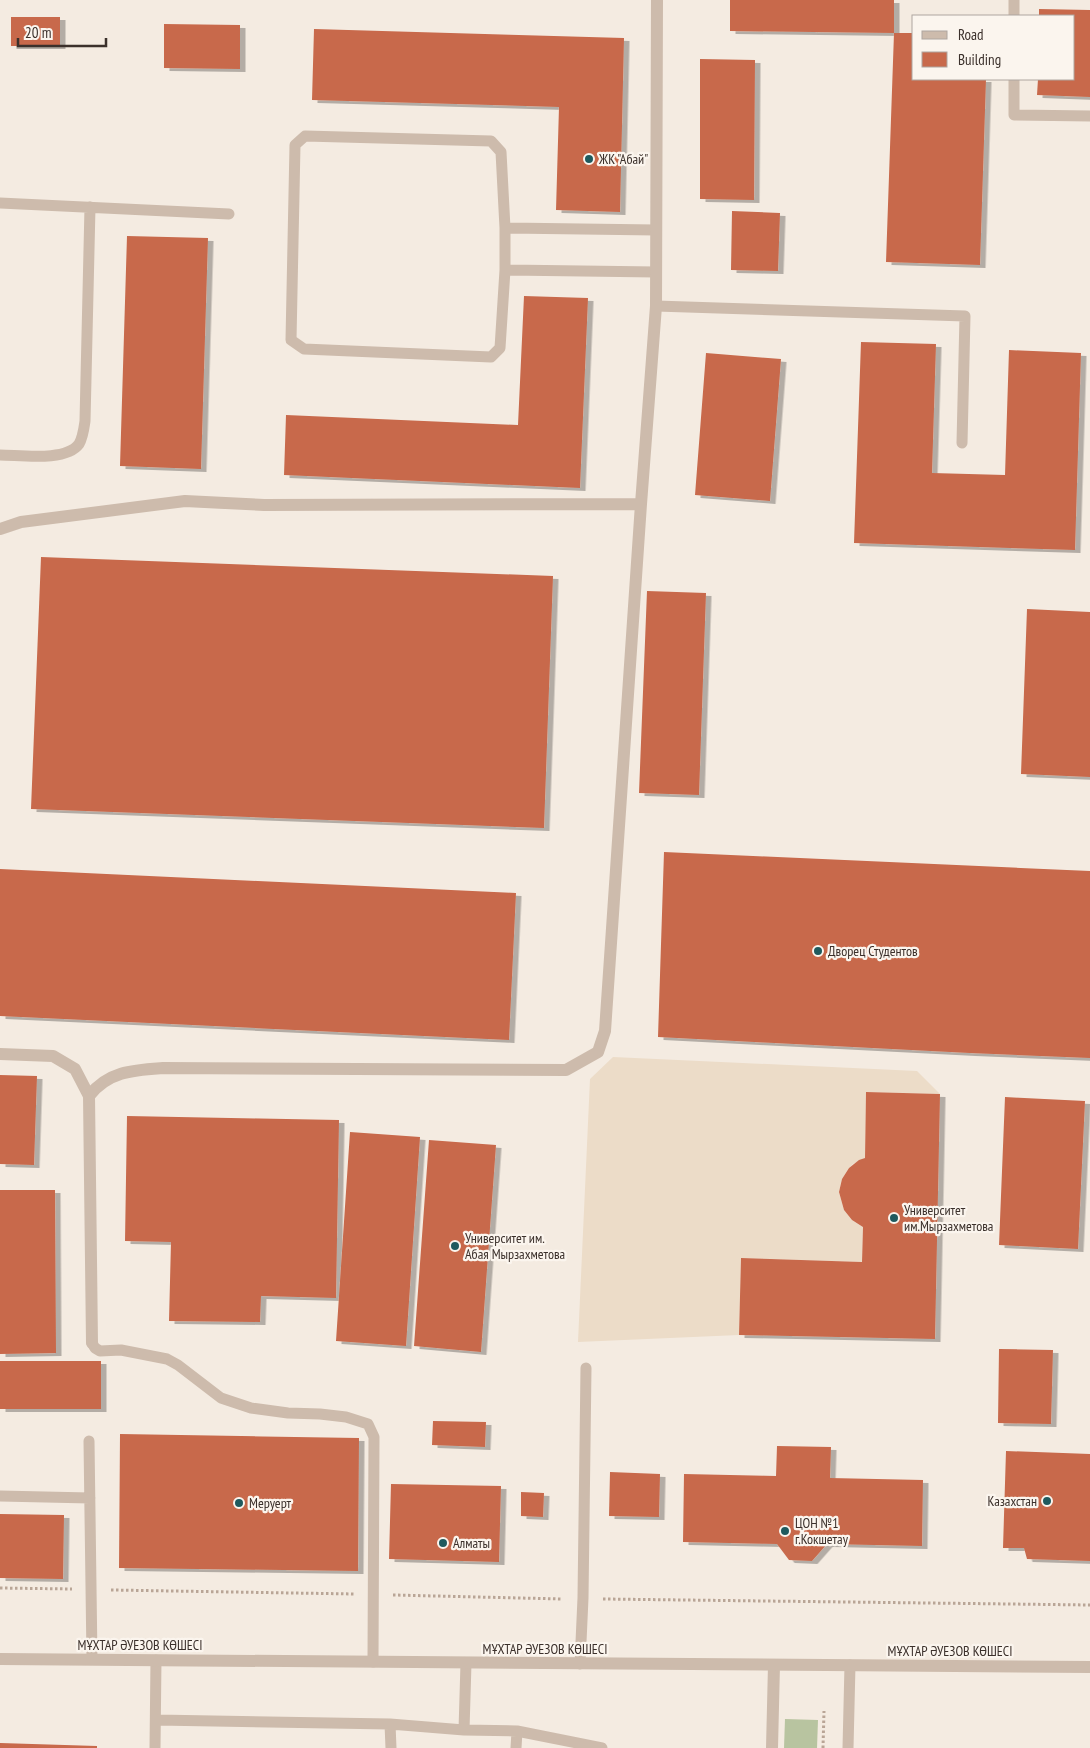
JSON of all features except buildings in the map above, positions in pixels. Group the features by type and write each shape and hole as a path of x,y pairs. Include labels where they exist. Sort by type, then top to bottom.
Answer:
{"street":[{"path":"89,1096 97,1085 111,1077 124,1072 142,1069 566,1070 598,1052 605,1031 656,306 657,0"},
{"path":"0,528 21,522 184,501 264,505 641,504"},
{"path":"0,1054 53,1056 64,1061 75,1069 89,1096 92,1343"},
{"name":"МҰХТАР ӘУЕЗОВ КӨШЕСІ","path":"0,1659 1090,1668"},
{"path":"772,1748 774,1665"}],"lane":[{"path":"1014,0 1014,15"},
{"path":"1014,80 1014,115 1090,116"},
{"path":"305,136 490,141 501,152 506,228 505,270 500,348 491,357 304,350 292,340 295,145 305,136"},
{"path":"0,203 229,214"},
{"path":"0,455 56,455 71,452 80,443 85,421 90,207"},
{"path":"506,228 656,230"},
{"path":"505,270 656,272"},
{"path":"656,306 965,316 962,443"},
{"path":"92,1343 94,1348 100,1352 121,1350 167,1358 178,1364 221,1398 252,1408 288,1413 346,1417 368,1424 374,1437 373,1662"},
{"path":"580,1664 583,1598 586,1368"},
{"path":"89,1441 92,1659"},
{"path":"0,1496 90,1498"},
{"path":"155,1748 156,1660"},
{"path":"464,1730 466,1663"},
{"path":"848,1748 850,1665"},
{"path":"156,1720 390,1724 464,1730 517,1731 602,1748"},
{"path":"390,1724 391,1748"},
{"path":"516,1748 517,1731"}],"path":[{"path":"0,1588 1090,1606"},
{"path":"823,1748 824,1711"}],"green space":[{"path":"785,1719 818,1720 817,1748 784,1748"}],"shaded area":[{"path":"613,1057 917,1071 940,1094 866,1092 865,1158 849,1168 842,1179 839,1192 844,1210 852,1220 863,1227 862,1262 741,1258 739,1335 578,1342 590,1079"}],"place":[{"name":"ЖК \"Абай\"","path":"589,159"},
{"name":"Дворец Студентов","path":"818,951"},
{"name":"Университет им.Мырзахметова","path":"894,1218"},
{"name":"Университет им. Абая Мырзахметова","path":"455,1246"},
{"name":"Казахстан","path":"1047,1501"},
{"name":"Меруерт","path":"239,1503"},
{"name":"ЦОН №1 г.Кокшетау","path":"785,1531"},
{"name":"Алматы","path":"443,1543"}]}
